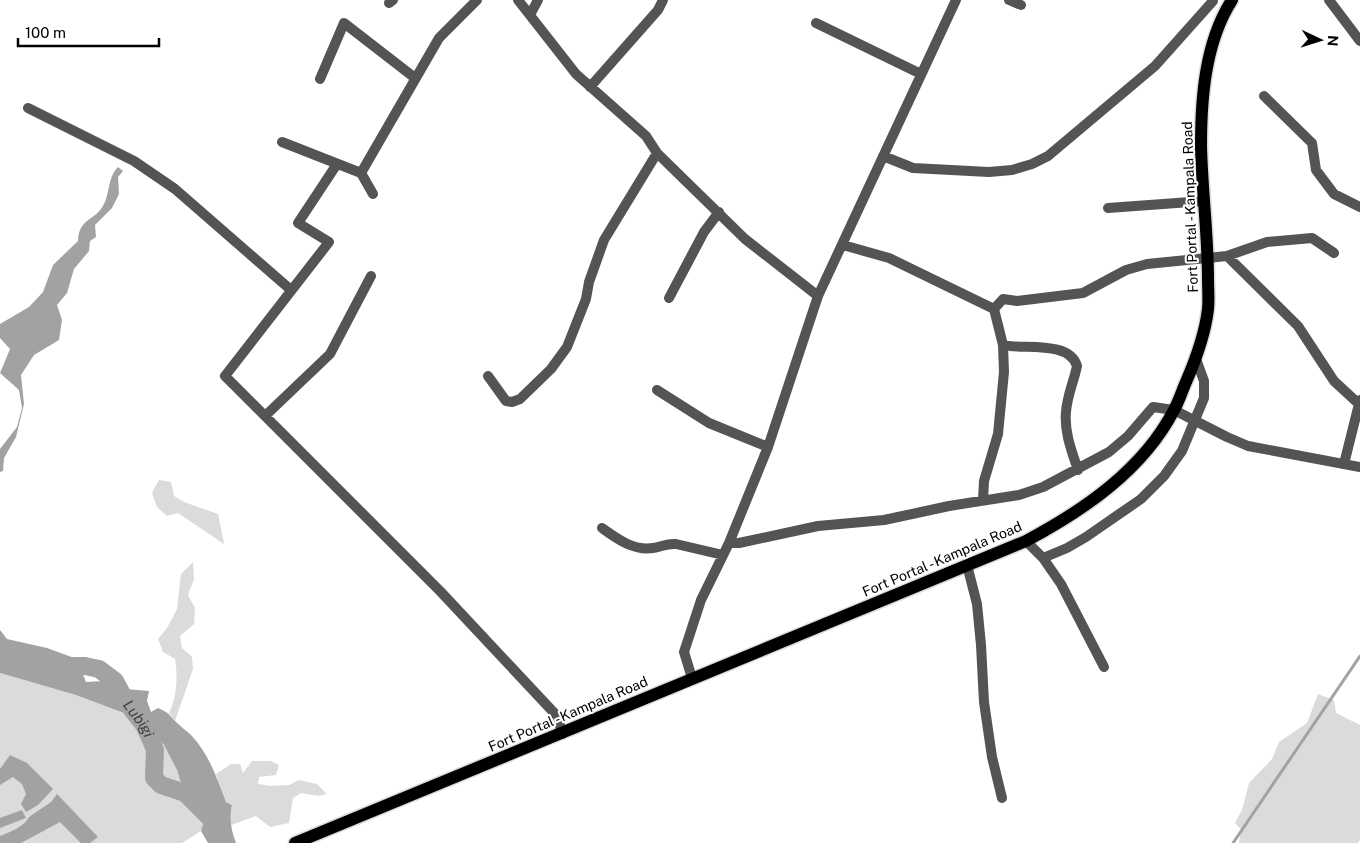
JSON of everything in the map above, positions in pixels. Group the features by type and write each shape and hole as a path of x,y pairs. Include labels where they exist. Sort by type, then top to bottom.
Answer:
{"main road":[{"name":"Fort Portal - Kampala Road","path":"295,843 1026,541 1065,520 1100,496 1143,454 1174,410 1196,359 1208,309 1208,258 1201,128 1204,89 1210,52 1229,4"}],"street":[{"path":"361,173 439,38 477,0"},
{"path":"518,0 576,74 646,136 657,153 720,212 745,239 818,296"},
{"path":"530,15 538,0"},
{"path":"590,87 658,10 663,0"},
{"path":"692,678 684,652 701,600 729,543 768,447 818,296 956,0"},
{"path":"1009,0 1021,5"},
{"path":"1329,0 1360,41"},
{"path":"883,156 913,168 928,170 989,172 1012,170 1032,164 1048,156 1155,66 1213,1 1229,4"},
{"path":"816,22 921,74"},
{"path":"320,79 344,23 416,78"},
{"path":"1264,96 1312,143 1316,170 1334,194 1360,207"},
{"path":"28,108 134,161 175,189 291,290"},
{"path":"282,142 361,173 373,194"},
{"path":"488,376 506,400 512,402 520,399 551,369 567,347 586,299 589,282 604,240 657,153"},
{"path":"337,164 298,223 329,242 225,376 453,605 558,717 562,734"},
{"path":"1108,208 1204,201"},
{"path":"668,298 704,232 720,212"},
{"path":"994,309 1003,299 1017,301 1083,293 1126,270 1146,264 1227,256 1267,242 1312,238 1334,253"},
{"path":"843,244 889,258 994,309"},
{"path":"1227,256 1298,326 1334,381 1359,402 1344,464"},
{"path":"265,416 330,354 371,276"},
{"path":"984,500 984,481 998,434 1004,372 1003,345 994,309"},
{"path":"1003,345 1054,348 1076,361 1076,371 1066,412 1069,440 1078,470"},
{"path":"1043,558 1067,548 1086,537 1141,499 1152,489 1176,460 1204,398 1204,381 1196,359"},
{"path":"657,390 709,423 768,447"},
{"path":"729,543 739,543 818,526 884,520 949,506 1018,495 1043,487 1078,470 1108,452 1128,436 1153,407 1174,410 1248,446 1360,467"},
{"path":"602,528 620,541 636,547 654,548 669,543 723,555"},
{"path":"1026,541 1043,558 1068,596 1104,667"},
{"path":"968,565 977,604 984,702 994,765 1002,798"}],"shaded area":[{"path":"159,480 171,482 174,496 184,502 218,514 224,544 178,513 167,516 157,507 152,493"},
{"path":"193,562 194,579 188,595 195,608 194,624 180,636 182,648 192,657 193,669 175,721 169,713 174,700 176,686 175,659 163,652 158,639 167,628 177,609 181,574"},
{"path":"0,673 76,695 132,716 149,729 164,745 177,770 184,794 204,821 201,831 182,843 0,843"},
{"path":"1318,694 1334,700 1336,713 1360,725 1360,840 1358,843 1239,843 1241,829 1235,823 1242,810 1249,783 1272,759 1279,742 1307,723"},
{"path":"252,761 271,761 279,765 276,775 259,777 258,784 271,786 289,785 299,780 317,784 327,794 318,796 301,793 293,798 289,823 270,827 256,816 231,825 232,805 226,802 216,774 231,764 240,764 243,773"}],"water":[{"path":"118,167 123,171 118,177 119,194 112,208 95,225 96,237 90,241 89,251 74,269 67,293 57,305 62,320 59,340 34,355 21,375 24,404 16,437 4,458 3,471 0,472 0,449 17,427 22,408 19,390 0,373 10,349 0,338 0,324 29,307 43,292 53,265 78,241 79,233 84,223 96,214 104,204 112,175"},
{"path":"0,630 7,639 47,648 77,659 86,682 103,681 125,689 149,691 147,701 151,712 158,708 167,713 191,735 208,758 226,802 232,805 231,824 236,843 208,843 201,831 204,821 184,794 177,770 164,745 149,729 132,716 76,695 0,673"},
{"path":"10,755 27,763 53,789 38,805 26,812 21,804 26,794 22,784 13,777 0,785 0,769"},
{"path":"57,794 98,837 90,843 81,843 60,822 21,843 0,843 0,836 27,821 29,817 51,802"},
{"path":"22,810 26,818 0,828 0,818"}],"waterway":[{"path":"1233,843 1360,656"},
{"name":"Lubigi","path":"56,666 85,666 99,669 115,681 127,703 144,725 151,740 155,750 154,778 161,785 185,793 218,826 226,843"}]}
